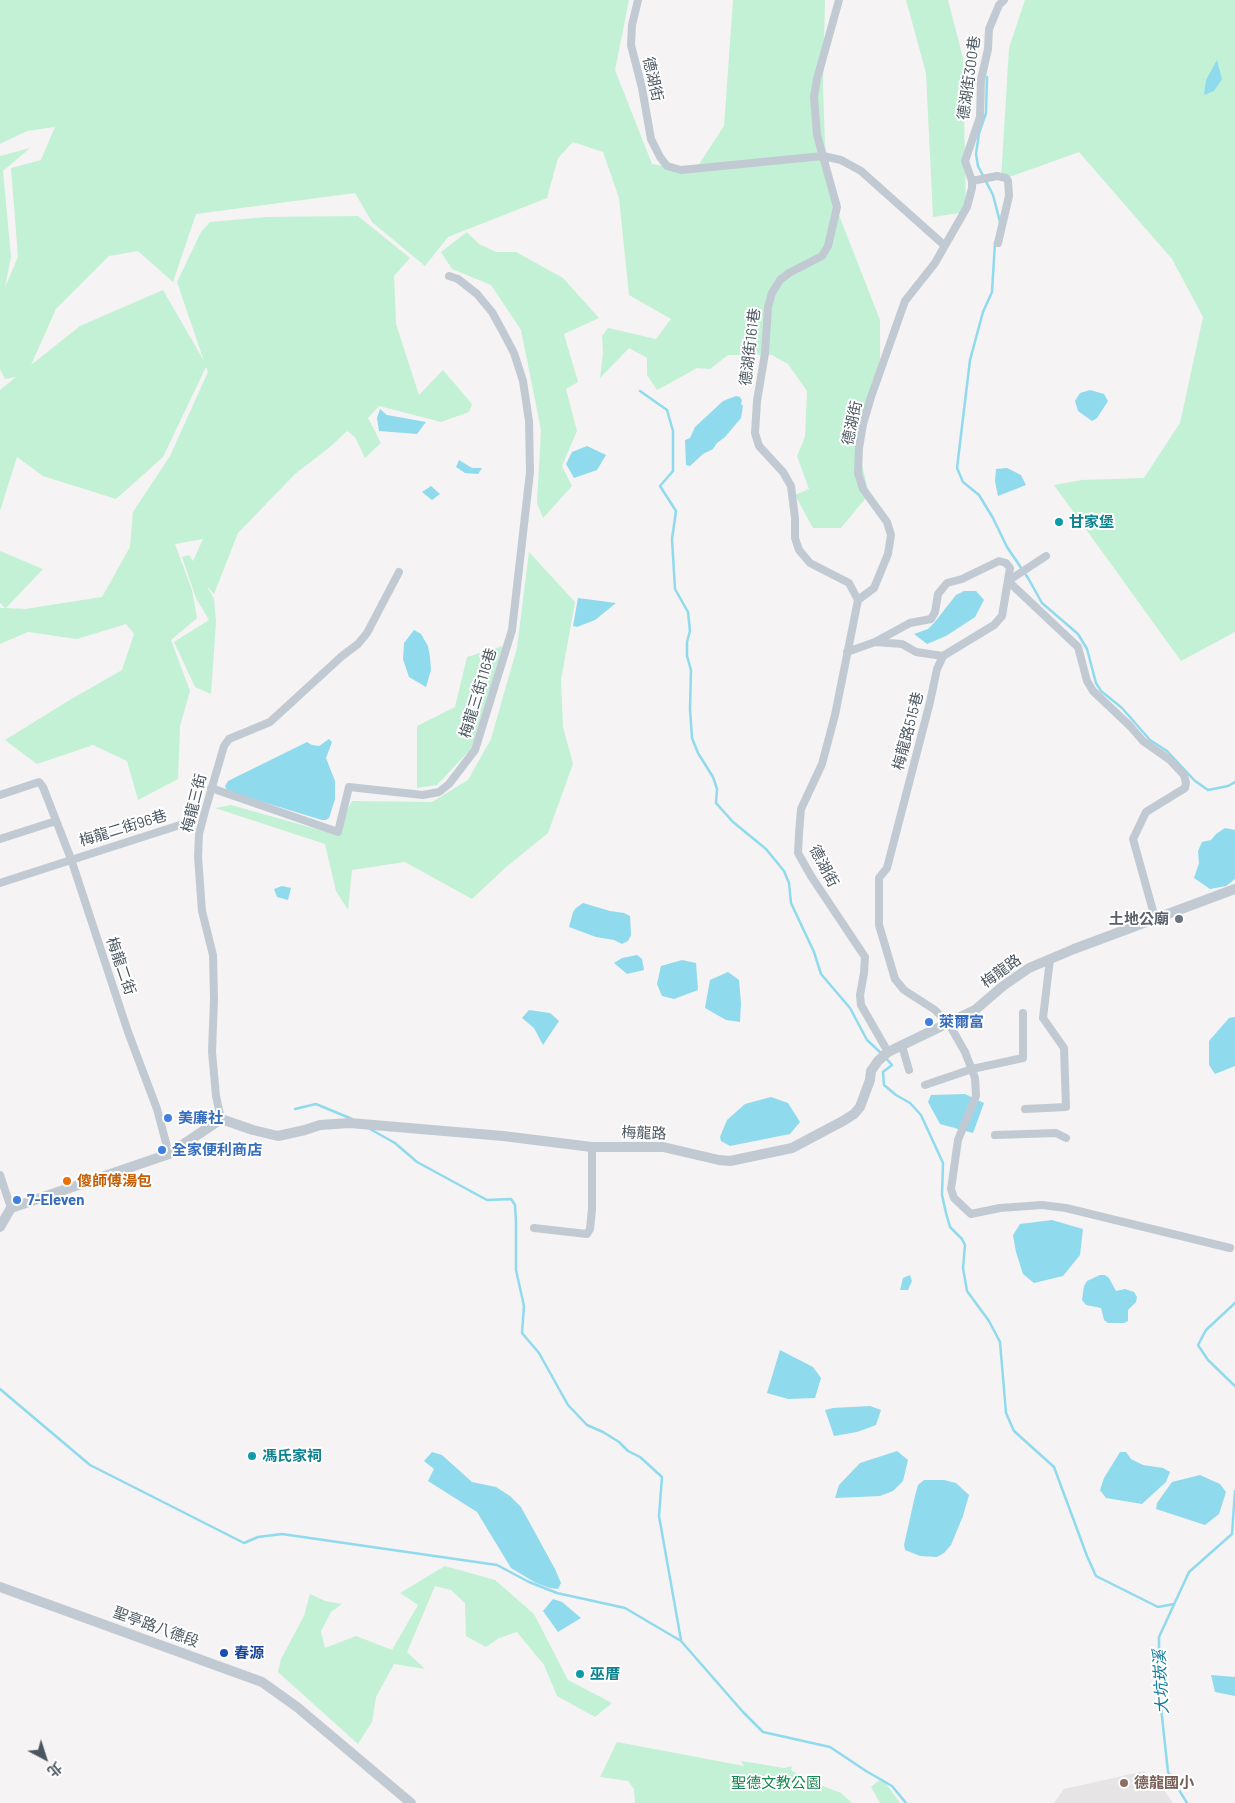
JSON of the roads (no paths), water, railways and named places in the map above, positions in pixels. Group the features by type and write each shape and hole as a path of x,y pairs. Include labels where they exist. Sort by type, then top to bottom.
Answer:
{"street":[{"name":"德湖街","path":"638,0 632,25 631,46 642,88 651,139 667,166 681,170 823,156 841,160 861,171 944,245 935,263 905,301 863,424 859,448 858,473 863,489 887,522 891,536 888,554 874,588 858,600 835,716 822,764 801,809 798,852 811,876 865,957 860,995 861,1005 885,1055"},
{"name":"德湖街161巷","path":"839,0 817,79 814,97 817,135 837,207 828,246 822,256 784,277 772,293 768,306 765,353 754,433 759,446 783,472 791,486 796,518 794,538 799,550 810,563 849,583 858,600"},
{"name":"德湖街300巷","path":"944,245 967,207 972,188 979,180 965,161 980,117 981,80 988,49 989,29 999,5 1004,0"},
{"path":"979,180 1002,176 1008,181 1009,196 998,244"},
{"name":"梅龍三街116巷","path":"211,788 338,832 349,787 423,795 439,792 449,784 475,750 512,630 530,472 529,421 523,382 514,353 492,312 477,294 458,279 449,276"},
{"path":"1008,581 1046,556"},
{"path":"847,652 875,642 910,623 931,619 935,612 938,594 947,583 962,579 999,562 1006,563 1010,568 1002,616 994,625 943,656 916,652 902,644 875,642"},
{"name":"梅龍三街","path":"221,1119 216,1096 212,1052 213,955 202,911 198,856 200,834 224,746 230,739 270,722 342,656 358,644 367,633 399,572"},
{"path":"1008,581 1078,647 1087,681 1093,691 1143,741 1170,760 1184,775 1185,788 1146,812 1134,839 1155,918"},
{"name":"梅龍路515巷","path":"943,656 937,669 887,868 879,878 879,924 895,979 904,990 935,1010 949,1024 965,1052 975,1078 976,1096 958,1140 951,1189 954,1198 971,1214 1000,1208 1042,1205 1066,1208 1230,1248"},
{"name":"梅龍二街","path":"0,795 39,782 43,787 71,859 128,1032 157,1109 169,1154"},
{"path":"0,839 56,821"},
{"name":"梅龍二街96巷","path":"0,883 183,824"},
{"name":"梅龍路","path":"221,1119 278,1136 305,1130 320,1124 353,1124 504,1136 592,1147 664,1147 730,1161 792,1148 854,1114 860,1107 870,1080 871,1071 885,1055 975,1010 1003,986 1029,968 1155,918 1235,889"},
{"path":"1025,1109 1066,1107 1064,1048 1043,1018 1050,959"},
{"path":"925,1085 972,1069 1023,1058 1023,1013"},
{"path":"902,1046 909,1070"},
{"path":"0,1227 11,1208 169,1154 221,1119"},
{"path":"995,1134 1056,1133 1066,1138"},
{"path":"534,1228 587,1234 590,1229 592,1209 592,1147"},
{"path":"0,1175 11,1208"},
{"name":"聖亭路八德段","path":"0,1588 262,1682 297,1707 411,1803"}],"water":[{"path":"1217,60 1222,79 1214,91 1204,95 1206,80"},
{"path":"1090,390 1104,394 1108,401 1097,418 1092,421 1078,411 1075,401 1080,393"},
{"path":"736,396 742,400 741,418 713,449 703,454 690,466 686,465 685,440 690,438 695,427 723,401"},
{"path":"380,409 387,415 426,422 417,434 379,431 377,418"},
{"path":"587,446 606,455 597,470 574,478 566,464 572,452"},
{"path":"459,460 472,468 482,468 478,474 465,473 456,467"},
{"path":"1007,468 1021,475 1026,485 998,496 995,481 996,469"},
{"path":"431,486 440,494 432,500 422,492"},
{"path":"964,591 976,591 984,600 975,617 946,636 927,644 914,634 928,629 956,595"},
{"path":"578,598 616,603 595,620 577,627 573,626"},
{"path":"414,630 421,634 428,646 431,670 426,687 409,677 403,659 404,643"},
{"path":"329,739 332,742 326,758 335,781 335,799 329,818 326,820 227,791 225,786 228,781 307,742 319,746"},
{"path":"1225,828 1235,830 1235,879 1226,886 1210,889 1194,878 1199,863 1198,851 1202,842 1211,840"},
{"path":"282,886 291,888 288,900 277,897 274,889"},
{"path":"583,903 630,916 631,935 628,941 622,944 569,927 573,912"},
{"path":"637,955 642,959 644,970 627,974 614,963 622,958"},
{"path":"682,960 696,963 698,990 674,999 662,996 657,984 661,966"},
{"path":"728,972 739,980 740,1022 726,1020 705,1008 710,980"},
{"path":"529,1010 550,1013 559,1021 543,1045 534,1028 522,1018"},
{"path":"1235,1017 1235,1066 1215,1074 1209,1065 1209,1041 1229,1018"},
{"path":"965,1094 984,1103 973,1133 940,1124 928,1102 931,1095"},
{"path":"771,1097 788,1103 800,1122 790,1134 730,1146 721,1141 720,1137 727,1120 745,1104"},
{"path":"1052,1220 1083,1229 1080,1255 1063,1276 1034,1283 1023,1274 1013,1235 1020,1224"},
{"path":"910,1275 912,1281 908,1290 900,1290 903,1278"},
{"path":"1100,1275 1105,1275 1109,1278 1116,1291 1125,1289 1134,1292 1137,1297 1136,1302 1128,1310 1128,1321 1124,1323 1108,1323 1104,1320 1101,1308 1086,1305 1082,1300 1084,1286 1087,1281"},
{"path":"780,1350 813,1367 821,1378 815,1398 788,1399 767,1393"},
{"path":"870,1406 881,1410 876,1425 857,1432 834,1436 825,1410"},
{"path":"897,1451 908,1460 903,1481 893,1491 880,1496 835,1498 839,1485 860,1463"},
{"path":"432,1452 442,1455 472,1482 496,1487 510,1496 521,1507 555,1569 561,1583 558,1589 536,1583 511,1568 477,1512 428,1481 434,1469 424,1461"},
{"path":"1120,1452 1126,1452 1131,1459 1143,1465 1163,1468 1170,1472 1166,1482 1142,1504 1106,1498 1100,1490 1104,1478"},
{"path":"1200,1475 1220,1484 1226,1492 1219,1514 1205,1525 1156,1509 1157,1503 1172,1482"},
{"path":"924,1480 944,1480 956,1483 969,1495 951,1545 944,1553 937,1557 920,1556 905,1550 904,1545 918,1485"},
{"path":"553,1599 562,1602 581,1618 558,1632 543,1611"},
{"path":"1211,1675 1235,1677 1235,1696 1215,1692"}],"waterway":[{"path":"987,77 986,113 979,133 976,154 978,166 993,195 1000,222"},
{"path":"995,242 992,292 983,312 970,360 957,468 963,482 979,495 1007,547 1042,603 1078,634 1087,649 1096,683 1101,691 1122,708 1150,740 1167,751 1195,781 1208,790 1228,786 1235,782"},
{"path":"640,391 667,410 673,431 673,471 660,486 676,511 672,539 675,589 688,612 690,631 687,642 687,656 691,670 690,709 692,738 698,753 713,777 717,789 716,803 733,822 766,849 784,871 789,883 791,903 814,952 821,974 850,1008 867,1040 881,1053"},
{"path":"885,1057 892,1065 883,1072 884,1085 910,1103 921,1115 943,1163 942,1195 946,1213 950,1227 962,1239 965,1245 963,1268 967,1291 989,1321 1000,1342 1006,1413 1014,1431 1054,1467 1096,1576 1158,1607 1174,1604"},
{"path":"295,1109 316,1104 352,1119"},
{"path":"370,1129 395,1143 417,1162 487,1200 511,1199 515,1205 516,1270 524,1306 522,1333 539,1353 568,1405 587,1425 619,1442 628,1451 640,1457 662,1477 659,1516 681,1640"},
{"name":"大坑崁溪","path":"1235,1303 1206,1330 1198,1345 1208,1360 1235,1386"},
{"path":"0,1389 90,1465 244,1543 258,1537 282,1534 497,1565 529,1582 557,1593 625,1608 681,1641 763,1732 830,1747 892,1786 906,1803"},
{"name":"大坑崁溪","path":"1187,1803 1168,1772 1159,1689 1159,1637 1189,1572 1232,1534 1235,1491"}],"place":[{"name":"甘家堡","path":"1059,522"},
{"name":"土地公廟","path":"1179,919"},
{"name":"萊爾富","path":"929,1022"},
{"name":"美廉社","path":"168,1118"},
{"name":"全家便利商店","path":"162,1150"},
{"name":"傻師傅湯包","path":"67,1181"},
{"name":"7-Eleven","path":"17,1200"},
{"name":"馮氏家祠","path":"252,1456"},
{"name":"春源","path":"224,1653"},
{"name":"巫厝","path":"580,1674"},
{"name":"德龍國小","path":"1124,1783"}],"park label":[{"name":"聖德文教公園","path":"776,1783"}]}
